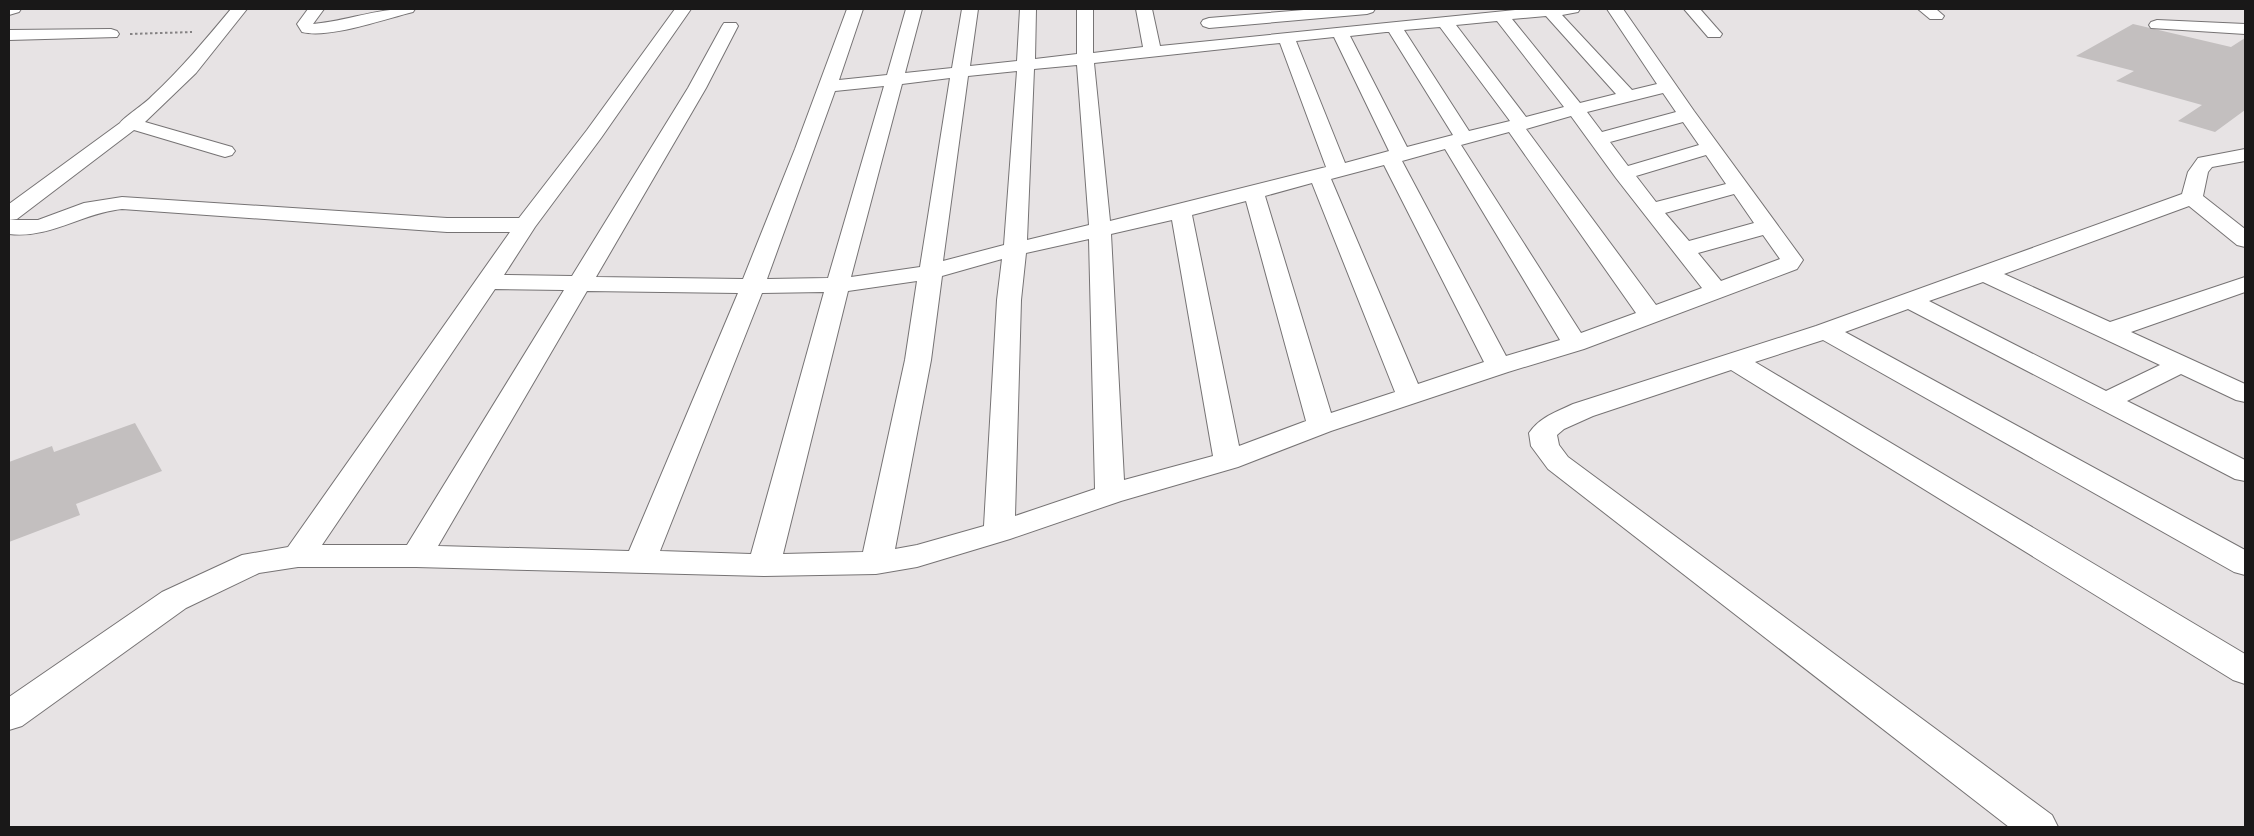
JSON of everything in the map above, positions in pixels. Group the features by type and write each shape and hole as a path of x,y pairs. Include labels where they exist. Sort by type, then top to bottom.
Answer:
{"street":[{"path":"9,10 13,9"},
{"path":"9,214 148,110 190,69 239,9"},
{"path":"316,9 305,24 308,29 335,27 389,11 407,9"},
{"path":"298,556 488,282 525,225 683,9"},
{"path":"640,563 754,286 829,86 855,9"},
{"path":"764,565 837,286 914,9"},
{"path":"876,563 918,360 929,272 970,9"},
{"path":"998,532 1009,300 1015,249 1023,135 1028,9"},
{"path":"1085,9 1085,57 1100,229 1110,494"},
{"path":"1144,9 1152,50"},
{"path":"1218,44 1207,16 1368,9"},
{"path":"829,86 1152,50 1287,39 1572,9"},
{"path":"9,716 174,600 213,580 253,563 298,556 416,556 764,565 876,563 916,556 998,532 1110,494 1228,461 1321,424 1499,366 1575,344 1783,268 1792,260 1710,148 1615,9"},
{"path":"1692,9 1714,34"},
{"path":"1550,11 1628,96"},
{"path":"1501,16 1576,110 1650,210 1717,291"},
{"path":"1445,22 1651,316"},
{"path":"2157,25 2245,29"},
{"path":"416,556 697,88 730,26"},
{"path":"1394,27 1575,344"},
{"path":"2217,27 2245,46"},
{"path":"1340,33 1395,157 1499,366"},
{"path":"9,35 112,34"},
{"path":"1287,39 1329,174 1410,396"},
{"path":"488,282 837,286 929,272 1015,249 1254,193 1628,96 1668,88"},
{"path":"1598,139 1687,115"},
{"path":"129,123 225,151"},
{"path":"1623,174 1710,148"},
{"path":"2192,198 2198,172 2205,162 2245,155"},
{"path":"1650,210 1738,187"},
{"path":"1254,193 1321,424"},
{"path":"2192,198 2245,240"},
{"path":"2038,827 1558,463 1545,446 1543,433 1554,423 1583,410 1824,331 2192,198"},
{"path":"9,227 22,230 50,226 98,206 122,203 447,225 525,225"},
{"path":"1181,211 1228,461"},
{"path":"1683,250 1766,227"},
{"path":"1984,274 2245,394"},
{"path":"2109,332 2245,284"},
{"path":"1908,300 2104,402 2245,472"},
{"path":"1824,331 2245,564"},
{"path":"1734,362 2245,671"},
{"path":"2104,402 2180,365"}],"path":[{"path":"112,34 222,30"}],"building":[{"path":"2133,24 2231,47 2245,38 2245,110 2215,132 2178,121 2202,105 2116,81 2134,71 2076,56"},
{"path":"135,423 162,471 76,504 80,515 9,542 9,462 52,446 54,452"}]}
